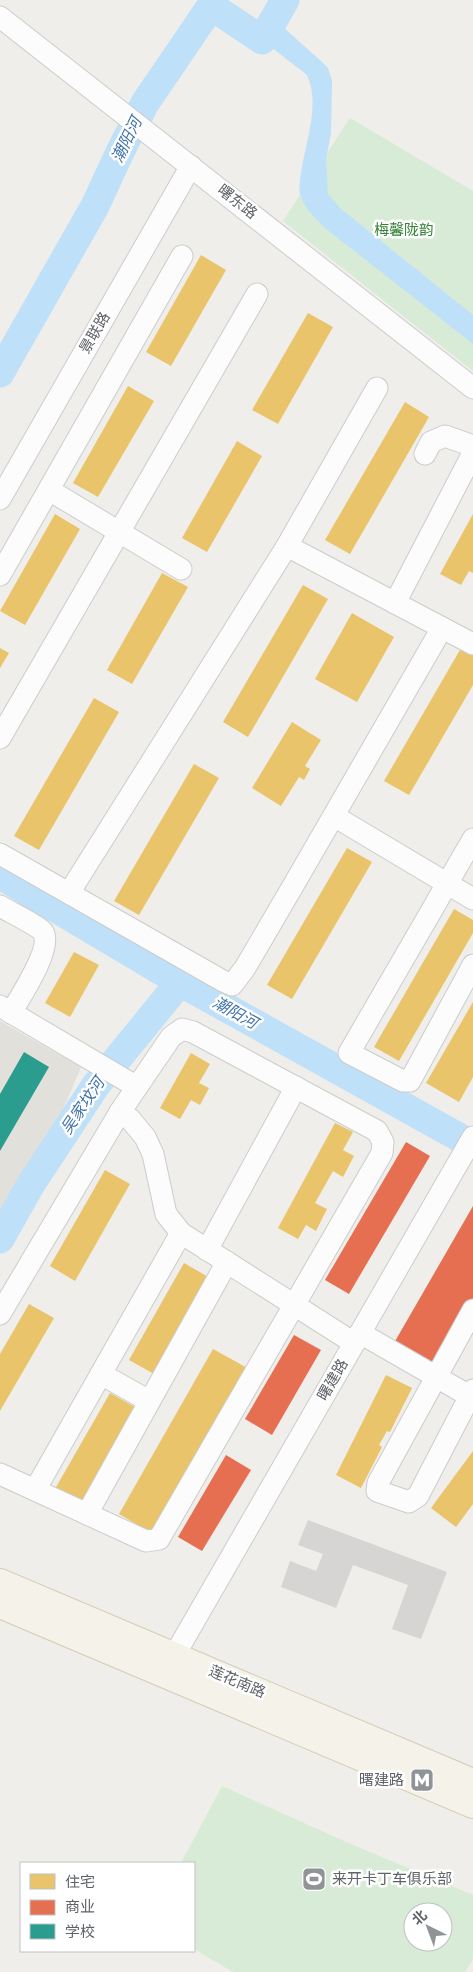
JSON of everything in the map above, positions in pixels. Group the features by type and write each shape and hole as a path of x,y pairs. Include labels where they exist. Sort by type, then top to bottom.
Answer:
{"main road":[{"name":"莲花南路","path":"0,1582 169,1665 236,1704 473,1805"},
{"name":"莲花南路","path":"0,1605 169,1665 473,1782"}],"street":[{"name":"曙东路","path":"0,17 473,388"},
{"name":"景联路","path":"0,499 191,166"},
{"path":"0,575 182,256"},
{"path":"0,738 257,294"},
{"path":"69,893 287,546 377,388"},
{"path":"426,454 431,442 445,436 473,446"},
{"path":"395,603 473,453"},
{"path":"49,490 181,569"},
{"path":"287,546 473,644"},
{"path":"0,854 232,985 334,816 442,628"},
{"path":"334,816 473,899"},
{"path":"473,838 349,1052 403,1080 410,1081 473,965"},
{"path":"0,906 42,932 46,942 40,959 6,1009 137,1087"},
{"path":"0,1314 120,1112 171,1037 182,1029 193,1032 377,1131 383,1142 382,1152 159,1539 146,1541 0,1474"},
{"path":"207,1250 296,1087"},
{"path":"120,1112 130,1119 145,1136 153,1154 166,1214 180,1233 293,1305 357,1338 435,1376 472,1395 418,1496 409,1502 377,1491 378,1483 435,1376 473,1310"},
{"name":"曙建路","path":"169,1665 473,1137"},
{"path":"36,1490 180,1233"},
{"path":"87,1514 227,1262"},
{"path":"101,1374 150,1401"}],"shaded area":[{"path":"0,1021 81,1067 59,1119 0,1220"}],"green space":[{"name":"梅馨陇韵","path":"350,118 473,191 473,371 283,221"},
{"name":"来开卡丁车俱乐部","path":"222,1786 353,1845 473,1895 473,1959 465,1972 233,1972 195,1950 195,1862 182,1862"}],"water":[{"path":"274,19 328,68 332,81 331,134 326,159 328,194 340,208 473,315 473,344 325,228 304,204 299,184 311,121 311,86 307,75 262,40"}],"building: 住宅":[{"path":"201,255 226,270 171,366 146,352"},
{"path":"308,313 333,327 278,424 252,410"},
{"path":"128,386 154,401 98,497 73,483"},
{"path":"405,402 429,417 350,554 325,540"},
{"path":"237,441 262,456 207,552 182,538"},
{"path":"55,514 80,529 25,625 0,611"},
{"path":"473,514 473,573 469,571 461,585 440,574"},
{"path":"162,573 188,587 132,684 107,670"},
{"path":"303,585 328,599 248,737 223,722"},
{"path":"352,613 394,637 357,702 315,679"},
{"path":"464,643 473,648 473,685 409,795 384,781"},
{"path":"0,648 9,653 0,668"},
{"path":"94,698 119,712 39,850 14,836"},
{"path":"292,722 321,740 305,766 310,769 304,780 299,777 281,806 252,788"},
{"path":"194,764 219,778 139,915 114,901"},
{"path":"347,848 372,862 292,999 267,985"},
{"path":"454,909 473,920 473,933 399,1061 374,1047"},
{"path":"74,952 99,965 70,1017 45,1003"},
{"path":"473,1002 473,1077 459,1102 426,1083"},
{"path":"191,1053 210,1064 199,1083 209,1088 200,1105 191,1100 180,1119 160,1108"},
{"path":"335,1123 353,1132 343,1150 354,1156 343,1177 333,1171 315,1203 327,1209 316,1231 306,1225 298,1239 278,1228"},
{"path":"105,1170 130,1184 75,1281 50,1266"},
{"path":"184,1263 210,1278 154,1374 129,1360"},
{"path":"29,1304 54,1318 0,1411 0,1354"},
{"path":"213,1349 251,1370 157,1536 119,1514"},
{"path":"386,1375 412,1388 390,1432 387,1431 379,1445 382,1447 361,1488 336,1475"},
{"path":"110,1393 135,1407 80,1504 55,1489"},
{"path":"473,1451 473,1504 456,1527 431,1508"}],"building: 商业":[{"path":"406,1142 430,1156 349,1294 325,1280"},
{"path":"473,1206 473,1299 435,1366 394,1343"},
{"path":"294,1335 321,1350 272,1435 245,1419"},
{"path":"226,1455 251,1470 202,1551 178,1537"}],"building: 学校":[{"path":"24,1052 49,1067 0,1151 0,1094"}],"building: 其他":[{"path":"308,1520 447,1572 421,1639 392,1629 408,1585 353,1565 336,1608 281,1587 290,1561 316,1571 323,1554 298,1545"}],"waterway":[{"name":"潮阳河","path":"0,373 95,206 145,103 211,6 262,40 285,0"},
{"name":"潮阳河","path":"0,875 180,982 473,1145"},
{"name":"吴家坟河","path":"0,1239 31,1184 96,1085 180,982"}],"place":[{"name":"曙建路","path":"422,1780"},
{"name":"来开卡丁车俱乐部","path":"314,1879"}]}
